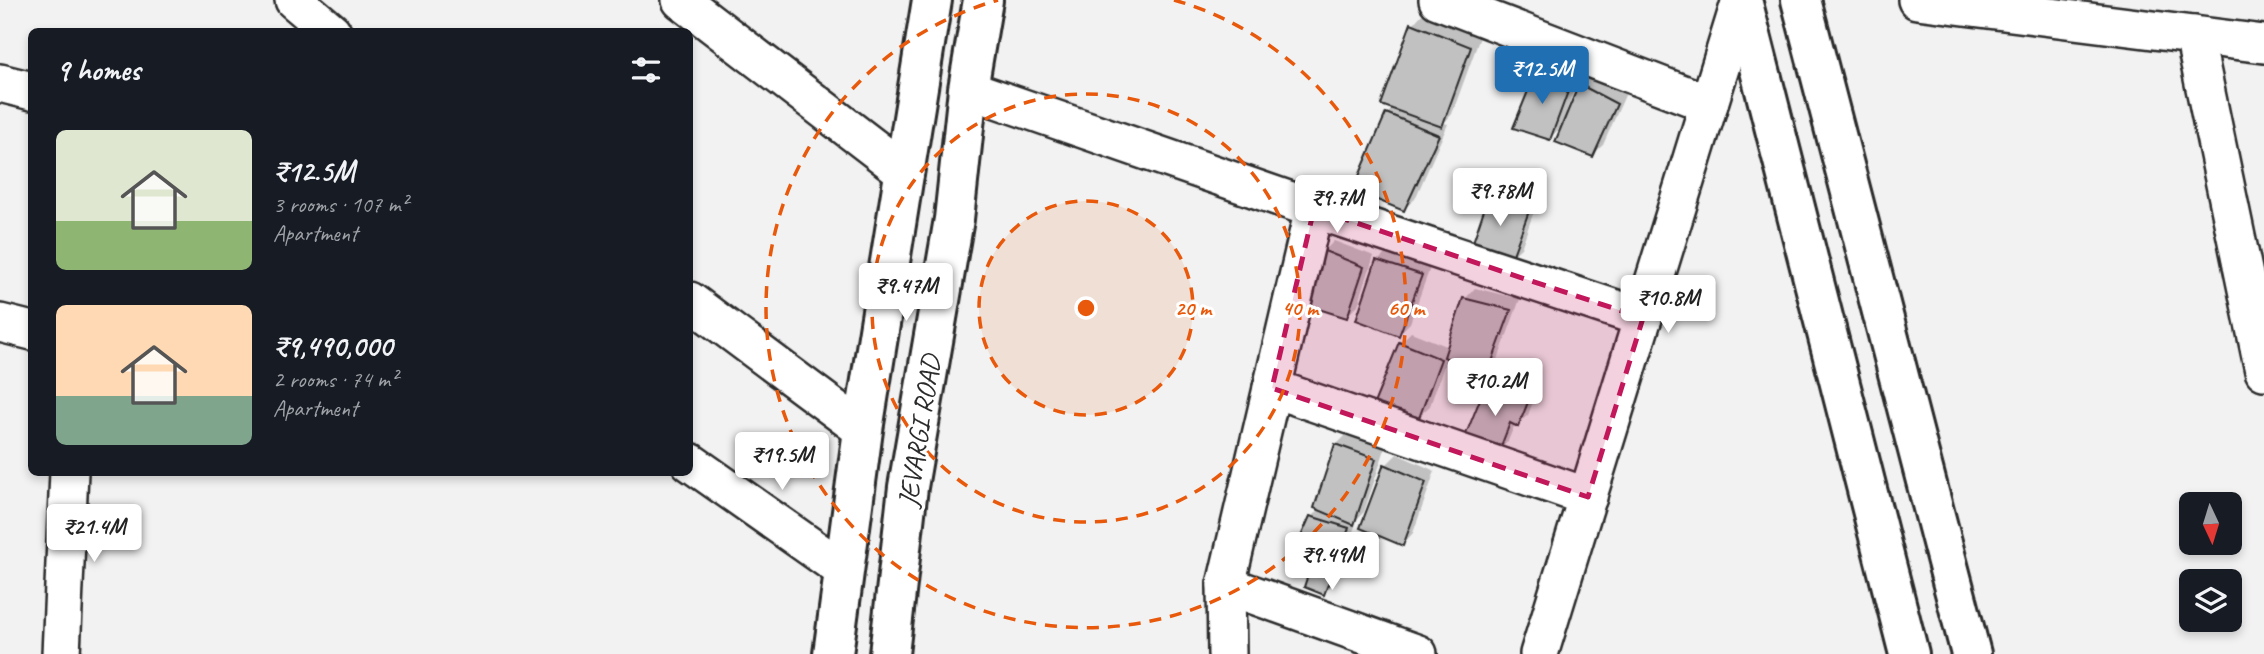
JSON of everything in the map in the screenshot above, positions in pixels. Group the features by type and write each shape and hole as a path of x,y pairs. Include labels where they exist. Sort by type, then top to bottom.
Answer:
{"main road":[{"path":"833,654 842,569 863,430 932,0"},
{"name":"JEVARGI ROAD","path":"889,654 908,486 954,219 968,89 983,0"},
{"path":"1742,0 1909,654"},
{"path":"1801,0 1971,654"}],"street":[{"path":"294,0 327,28"},
{"path":"681,0 905,172"},
{"path":"1438,0 1709,104"},
{"path":"1539,654 1742,0"},
{"path":"1917,0 2264,44"},
{"path":"2194,35 2258,310 2264,371"},
{"path":"0,83 28,90"},
{"path":"968,89 1314,209 1643,318"},
{"path":"1227,654 1226,585 1314,209"},
{"path":"693,303 863,430"},
{"path":"0,323 28,330"},
{"path":"1272,388 1588,497"},
{"path":"693,464 842,569"},
{"path":"61,654 69,476"},
{"path":"1226,585 1418,654"}],"highlighted area":[{"path":"1314,209 1643,318 1588,497 1272,388"}],"building":[{"path":"1411,23 1471,47 1442,127 1381,105"},
{"path":"1537,69 1570,86 1550,140 1513,128"},
{"path":"1579,84 1617,104 1593,157 1555,142"},
{"path":"1386,113 1439,135 1404,211 1353,190"},
{"path":"1489,195 1529,211 1511,260 1471,248"},
{"path":"1322,250 1364,267 1347,318 1306,305"},
{"path":"1376,260 1422,275 1399,336 1356,320"},
{"path":"1463,298 1511,310 1486,378 1444,357"},
{"path":"1399,342 1441,359 1419,418 1400,411 1395,421 1371,411"},
{"path":"1487,382 1530,397 1518,427 1510,423 1498,454 1462,444"},
{"path":"1335,444 1376,459 1354,525 1314,508"},
{"path":"1384,464 1426,482 1403,546 1360,528"},
{"path":"1310,516 1349,528 1324,595 1304,587 1308,575 1287,568"}]}
